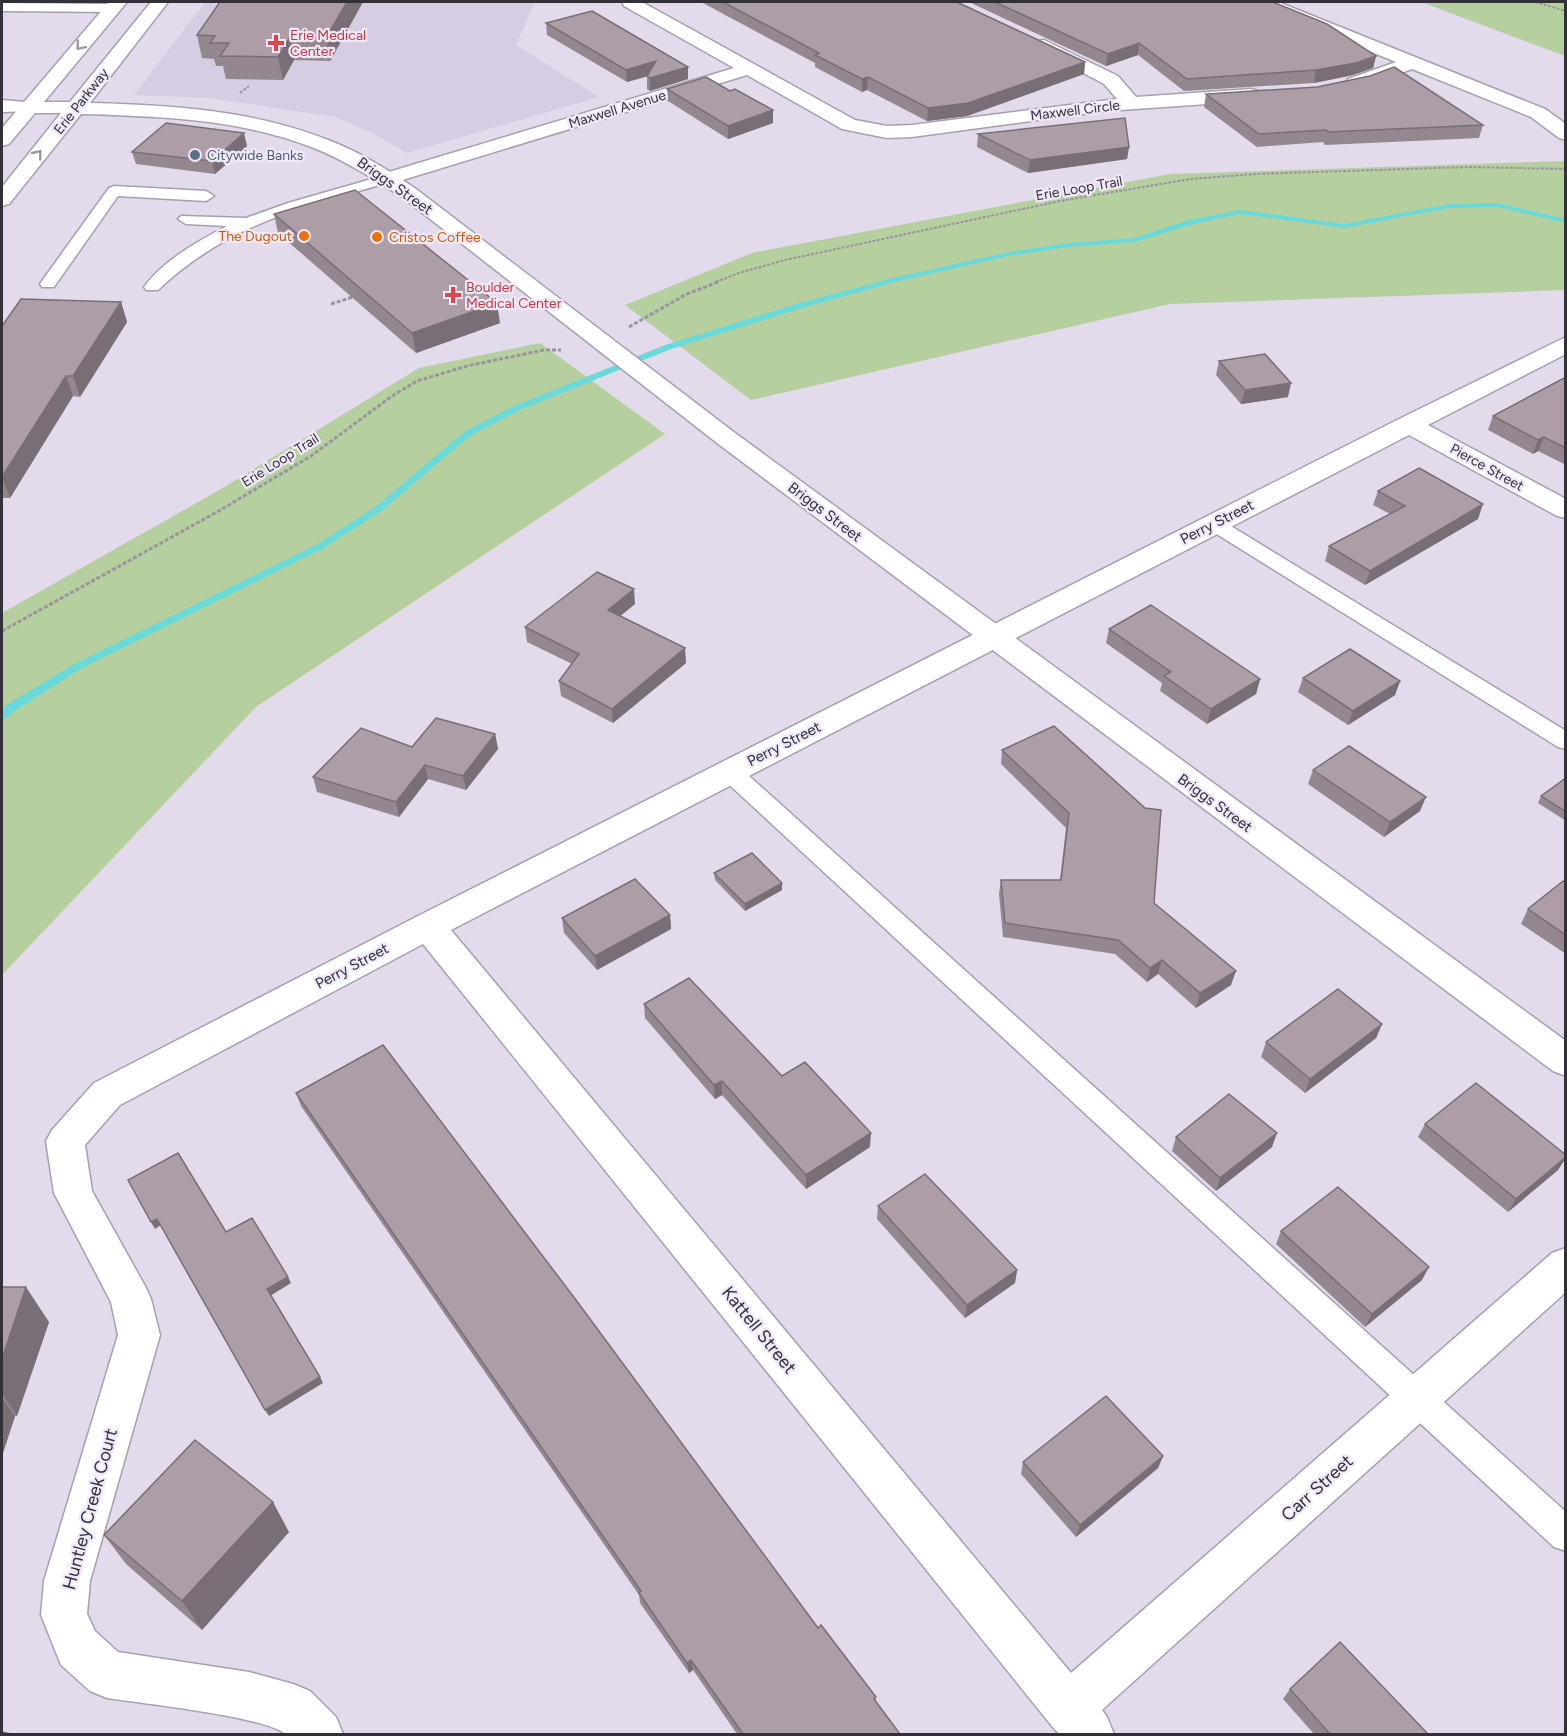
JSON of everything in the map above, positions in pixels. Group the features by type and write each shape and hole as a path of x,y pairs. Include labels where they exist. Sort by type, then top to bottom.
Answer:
{"street":[{"name":"Erie Parkway","path":"2,200 160,2"},
{"path":"630,2 749,69"},
{"path":"1264,2 1538,113 1566,134"},
{"path":"2,140 115,5"},
{"path":"1026,37 1111,80 1131,103"},
{"path":"1336,87 1359,82 1413,62"},
{"name":"Maxwell Circle","path":"749,69 849,124 888,132 912,132 1131,103 1268,94"},
{"name":"Maxwell Avenue","path":"389,178 749,69"},
{"name":"Briggs Street","path":"2,106 179,113 230,118 320,142 368,164 654,382 1178,775 1566,1061"},
{"name":"Perry Street","path":"73,1193 65,1142 107,1094 428,926 1566,344"},
{"name":"Pierce Street","path":"1408,424 1566,510"},
{"name":"Kattell Street","path":"428,926 1079,1721"},
{"name":"Huntley Creek Court","path":"73,1193 131,1299 139,1335 67,1581 64,1615 78,1648 107,1674 249,1696 293,1708 319,1734"},
{"name":"Carr Street","path":"1079,1721 1418,1398 1566,1266"}],"lane":[{"path":"3,4 115,5"},
{"path":"152,287 169,268 197,247 248,222 284,208 389,178"},
{"path":"48,284 114,191 206,196 186,219 248,222"},
{"path":"1214,524 1566,742"},
{"path":"730,772 1566,1534"}],"path":[{"path":"1535,2 1566,11"},
{"path":"239,94 249,86"},
{"name":"Erie Loop Trail","path":"627,329 634,322 685,295 740,273 785,260 1104,194 1191,179 1255,174 1467,167 1566,169"},
{"path":"331,304 363,294"},
{"name":"Erie Loop Trail","path":"2,631 217,512 311,456 392,396 417,381 466,366 544,350 569,350"}],"shaded area":[{"path":"205,2 535,2 516,45 599,97 407,153 370,132 335,117 209,98 134,95"}],"green space":[{"path":"1421,2 1565,2 1565,56"},
{"path":"1565,161 1565,290 1170,304 751,400 625,305 752,253 1170,174"},
{"path":"540,343 665,434 256,707 2,975 2,613 221,489 419,368"}],"building":[{"path":"220,2 347,2 326,38 290,37 278,57 220,56 229,43 210,43 215,36 197,35"},
{"path":"723,2 957,2 1085,62 968,103 928,108 868,77 862,79 815,55 819,53"},
{"path":"995,2 1273,2 1327,24 1376,56 1356,63 1316,70 1187,79 1139,43 1108,54"},
{"path":"592,11 688,67 650,78 647,76 656,61 626,70 546,23"},
{"path":"1394,67 1483,125 1259,134 1206,94 1317,87 1370,76"},
{"path":"706,77 730,91 735,89 773,110 728,126 667,89"},
{"path":"1125,118 1129,147 1030,160 978,134"},
{"path":"166,123 244,133 212,161 132,152"},
{"path":"355,190 497,303 412,333 274,214"},
{"path":"21,299 121,302 73,376 66,376 2,477 2,326"},
{"path":"1265,354 1291,383 1245,390 1219,361"},
{"path":"1566,377 1566,448 1544,437 1538,440 1493,416"},
{"path":"1419,468 1483,504 1370,571 1329,546 1405,506 1378,491"},
{"path":"597,572 634,589 608,610 685,648 612,709 559,681 579,654 525,627"},
{"path":"1151,605 1260,679 1211,709 1164,676 1171,672 1109,629"},
{"path":"1350,649 1400,681 1353,711 1303,678"},
{"path":"436,718 495,734 463,776 425,765 396,802 313,777 361,728 412,747"},
{"path":"1054,726 1145,808 1161,810 1154,903 1236,971 1200,993 1162,960 1150,968 1118,940 1005,923 1001,880 1061,880 1069,813 1002,750"},
{"path":"1349,746 1426,797 1390,822 1313,770"},
{"path":"1566,778 1566,812 1541,796"},
{"path":"752,853 782,883 745,904 714,873"},
{"path":"635,879 670,915 595,956 562,918"},
{"path":"1563,881 1566,882 1566,935 1528,909"},
{"path":"689,978 782,1076 805,1062 871,1133 806,1175 722,1081 714,1085 644,1004"},
{"path":"1338,989 1382,1024 1310,1079 1266,1042"},
{"path":"383,1045 576,1300 818,1628 821,1625 876,1697 874,1699 900,1734 743,1734 691,1660 687,1663 639,1593 641,1591 296,1093"},
{"path":"1476,1083 1566,1155 1516,1199 1425,1124"},
{"path":"1229,1094 1277,1133 1220,1178 1176,1137"},
{"path":"178,1153 226,1232 252,1218 288,1277 267,1289 320,1377 265,1410 157,1219 151,1222 128,1180"},
{"path":"925,1174 1017,1270 967,1305 878,1206"},
{"path":"1338,1187 1429,1267 1372,1314 1281,1231"},
{"path":"2,1287 26,1287 2,1359"},
{"path":"1106,1396 1163,1456 1080,1525 1023,1462"},
{"path":"195,1440 273,1502 182,1601 104,1535"},
{"path":"1340,1642 1428,1734 1330,1734 1290,1689"}],"waterway":[{"path":"2,716 9,709 78,666 319,547 377,510 467,434 517,408 668,347 799,306 893,280 1009,254 1069,245 1135,240 1192,222 1240,212 1344,226 1449,206 1497,205 1566,219"}],"place":[{"name":"Erie Medical Center","path":"276,43"},
{"name":"Citywide Banks","path":"195,155"},
{"name":"The Dugout","path":"304,236"},
{"name":"Cristos Coffee","path":"377,237"},
{"name":"Boulder Medical Center","path":"453,295"}]}
